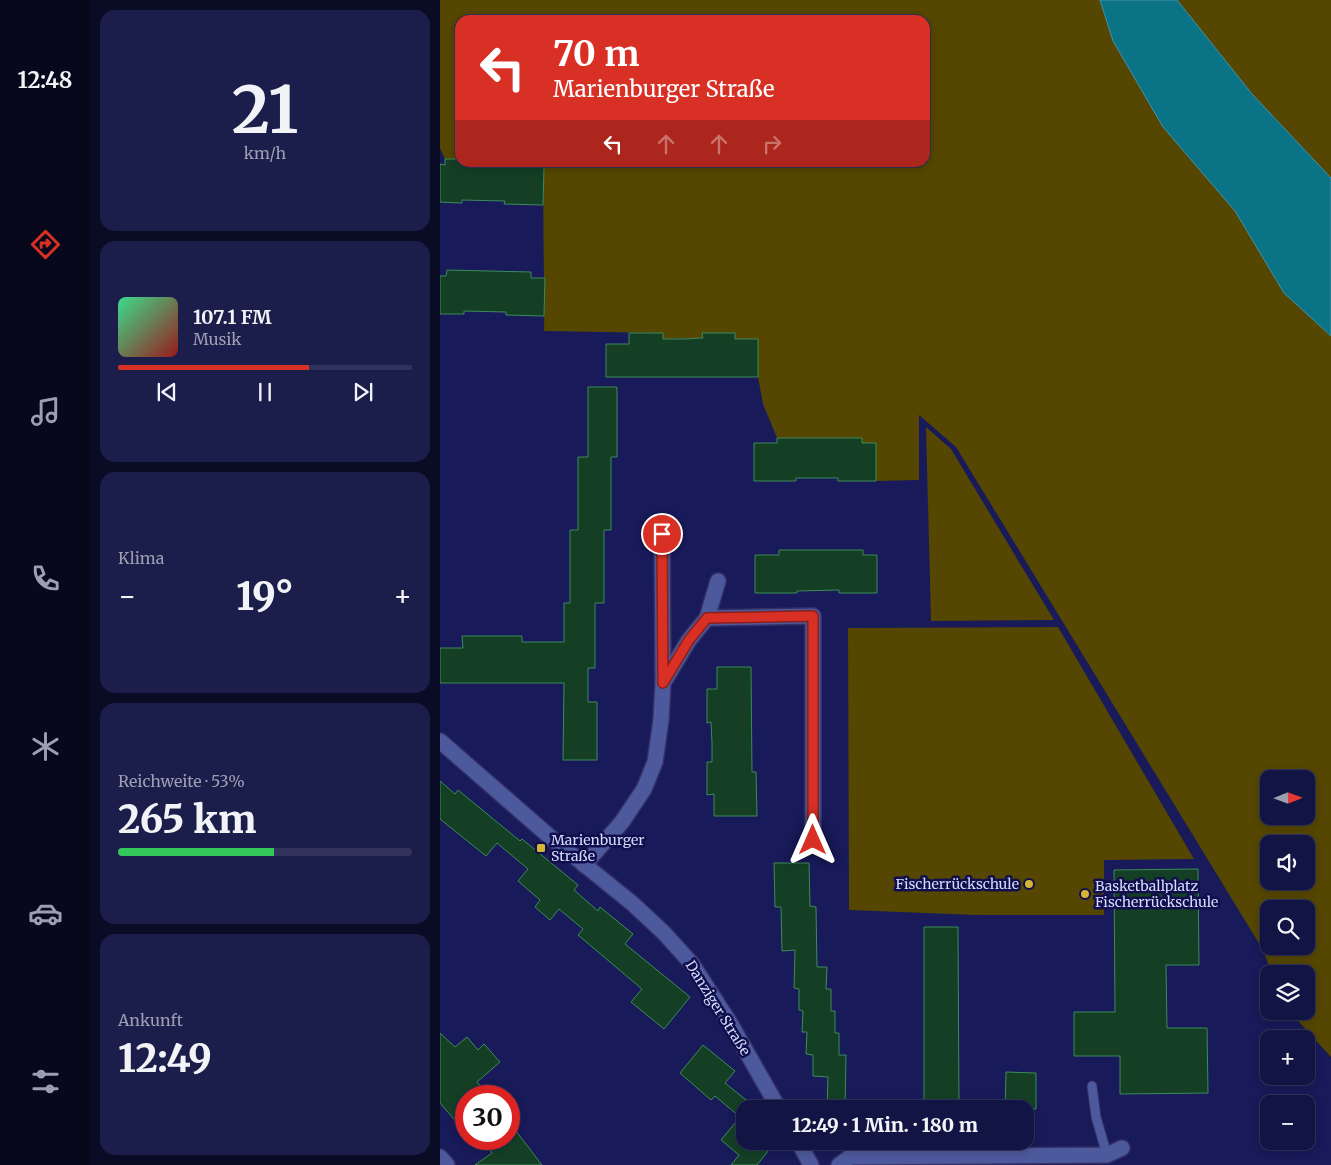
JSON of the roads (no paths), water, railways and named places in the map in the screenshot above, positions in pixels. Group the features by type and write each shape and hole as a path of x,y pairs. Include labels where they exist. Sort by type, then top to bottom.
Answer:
{"street":[{"path":"584,865 622,822 644,789 654,762 661,720 663,683 662,534"},
{"path":"663,683 689,640 707,618 718,581"},
{"path":"707,618 813,616 813,840"},
{"name":"Danziger Straße","path":"440,741 664,933 692,964 730,1023 774,1100"},
{"path":"838,1165 850,1157 1107,1155 1122,1148"},
{"path":"803,1150 811,1165"},
{"path":"440,1157 447,1165"}],"lane":[{"path":"1092,1086 1096,1117 1107,1155"}],"place":[{"name":"Marienburger Straße","path":"541,848"},
{"name":"Fischerrückschule","path":"1029,884"},
{"name":"Basketballplatz Fischerrückschule","path":"1085,894"}]}
